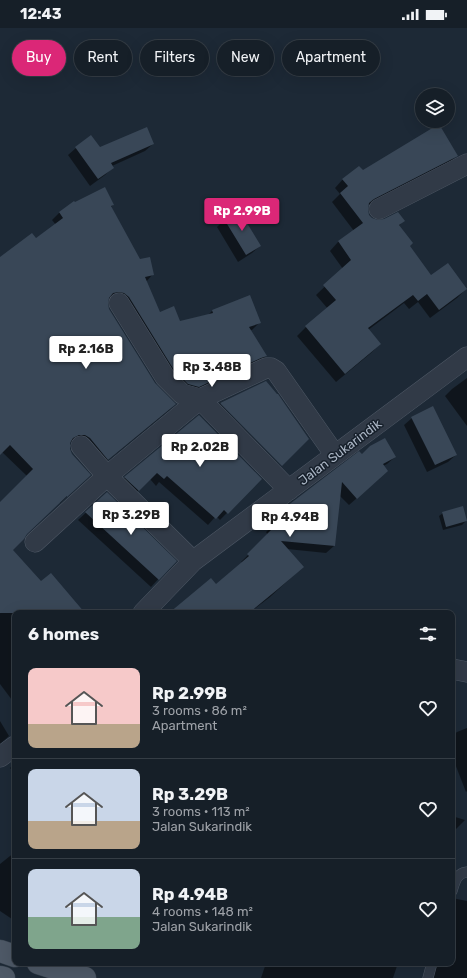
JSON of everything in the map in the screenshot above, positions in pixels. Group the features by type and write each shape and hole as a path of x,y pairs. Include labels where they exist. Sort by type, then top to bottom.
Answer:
{"main road":[{"path":"0,951 12,955"},
{"path":"47,966 85,978"},
{"path":"0,977 4,978"}],"street":[{"path":"379,209 467,164"},
{"path":"119,304 165,377 182,394 200,398 288,490"},
{"name":"Jalan Sukarindik","path":"146,610 193,561 467,357"},
{"path":"35,542 107,476 200,398 266,368 271,368 276,371 335,455"},
{"path":"81,446 107,476 193,561"},
{"path":"455,670 467,672"},
{"path":"0,757 12,748"}],"lane":[{"path":"455,881 460,874 467,872"},
{"path":"428,978 431,966"}],"building":[{"path":"147,127 154,144 111,163 114,168 98,179 75,147 91,135 100,147"},
{"path":"432,128 441,128 458,156 374,199 369,203 368,209 369,215 378,220 384,219 398,212 405,221 399,225 413,243 410,246 431,275 448,263 467,289 439,310 427,294 418,301 413,295 368,328 381,344 345,374 305,326 336,300 323,285 351,260 338,241 363,223 340,193 348,186 342,179 359,166 363,170"},
{"path":"105,187 114,205 111,206 140,259 150,257 154,275 145,277 160,312 174,306 180,321 213,313 212,310 250,295 261,323 249,327 267,356 199,387 188,384 174,370 129,297 124,293 113,293 109,298 109,309 155,383 176,404 108,460 90,438 85,435 79,435 73,438 70,443 72,454 91,475 27,534 13,550 41,581 51,573 82,610 12,610 12,613 0,613 0,502 33,469 10,445 0,455 0,257 32,233 36,238 63,218 59,212 74,201 75,202"},
{"path":"239,210 261,246 246,255 224,219"},
{"path":"266,381 278,394 309,439 282,466 220,403"},
{"path":"433,406 457,455 435,465 411,417"},
{"path":"199,415 262,479 228,514 224,510 216,519 167,476 164,479 157,473 139,491 124,477"},
{"path":"385,438 396,457 383,464 388,471 357,499 342,482 335,546 281,541 304,567 253,610 173,610 211,578 216,584 249,556 247,554 275,526 273,524 290,510 287,506 359,451 362,454 370,446"},
{"path":"107,492 177,561 159,580 85,512"},
{"path":"463,506 467,521 446,527 442,512"}]}
